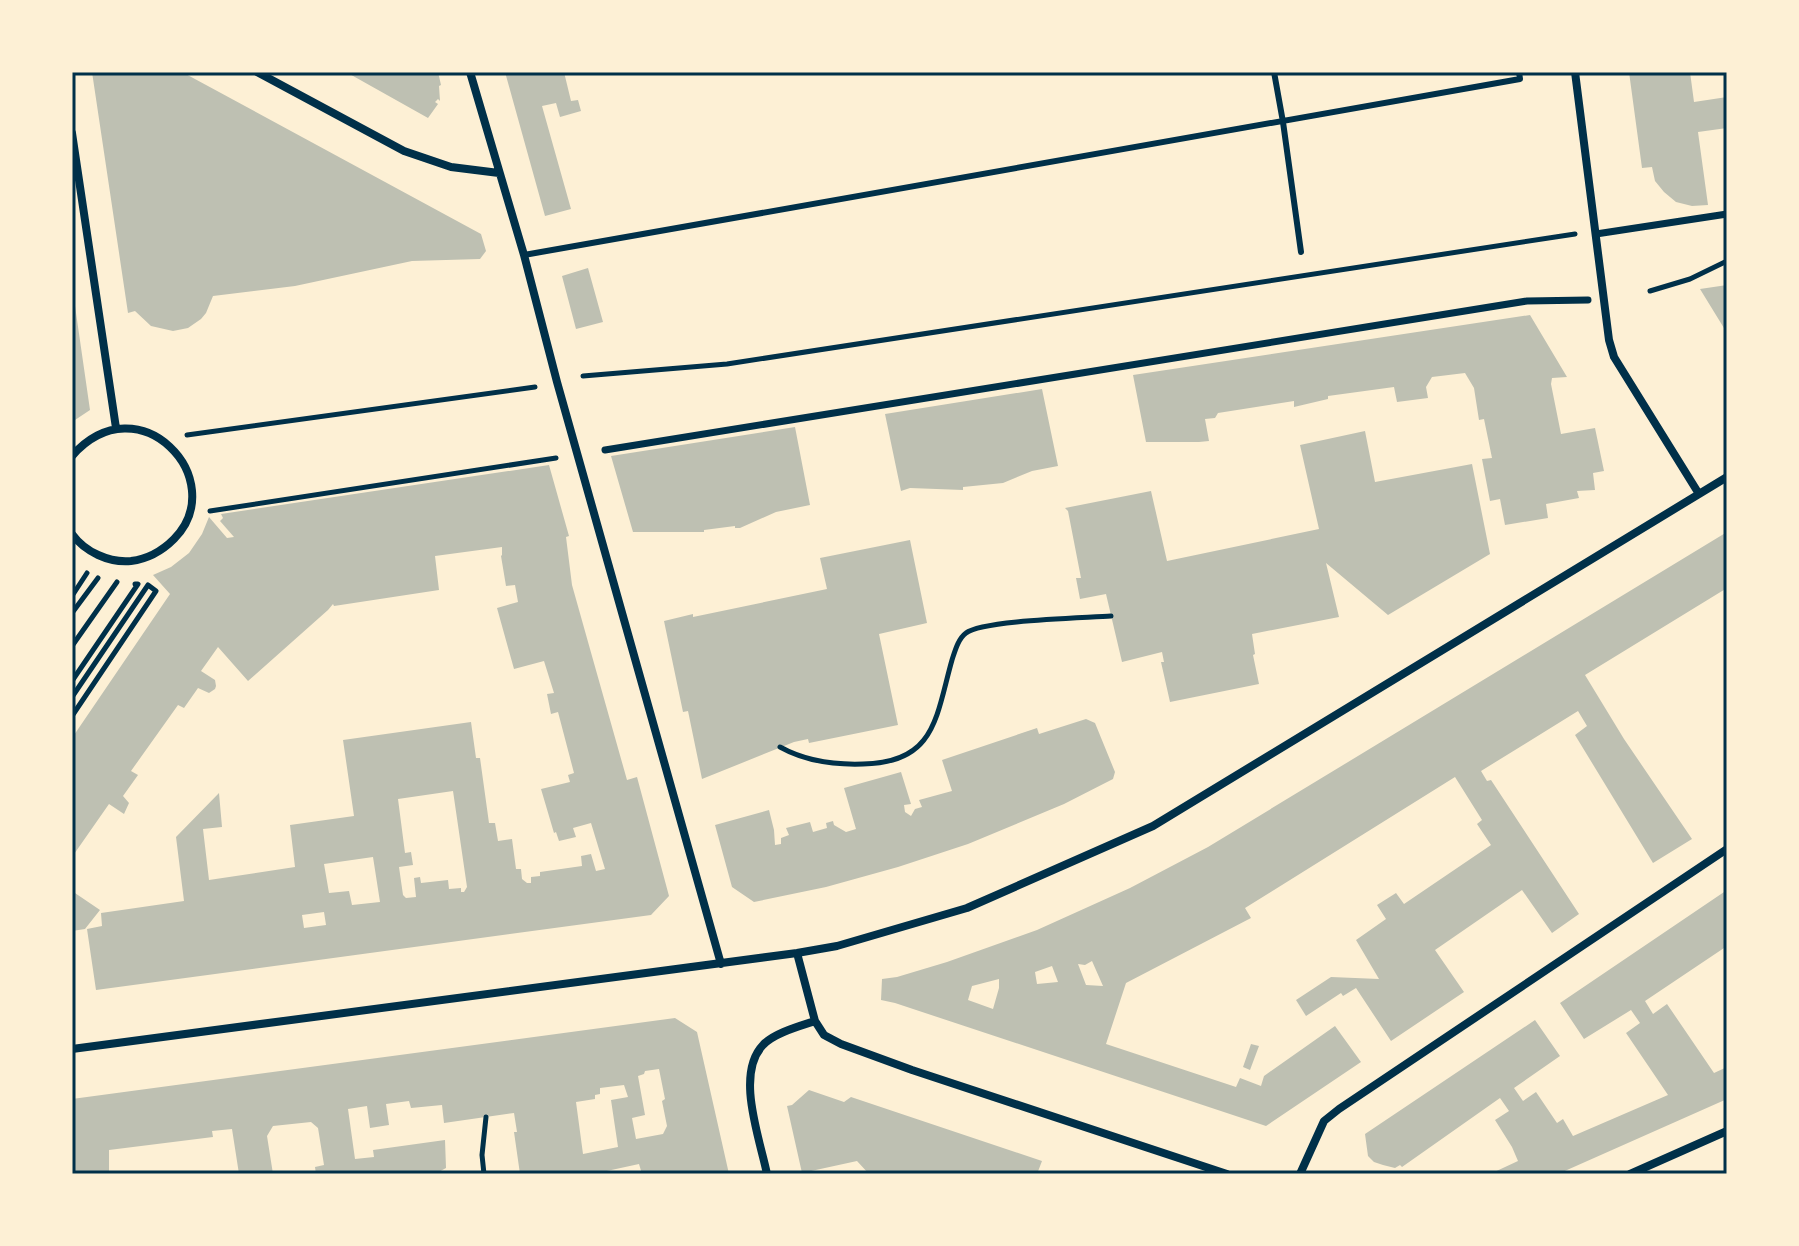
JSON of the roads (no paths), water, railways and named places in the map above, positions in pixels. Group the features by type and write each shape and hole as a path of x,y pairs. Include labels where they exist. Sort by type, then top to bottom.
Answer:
{"street":[{"path":"257,72 404,151 451,167 499,173"},
{"path":"470,72 524,255 721,964"},
{"path":"1575,72 1609,340 1614,357 1699,494"},
{"path":"72,133 116,428"},
{"path":"1596,234 1727,214"},
{"path":"605,450 1527,301 1588,300"},
{"path":"72,456 83,444 101,433 116,428 141,430 162,440 183,461 192,496 180,533 166,547 149,557 130,561 109,559 90,551 72,534"},
{"path":"72,1049 797,953 837,946 967,908 1153,826 1727,477"},
{"path":"1300,1174 1324,1121 1339,1109 1727,849"},
{"path":"797,953 815,1021 824,1035 874,1056 1227,1174"},
{"path":"767,1174 749,1090 750,1069 762,1045 798,1026 815,1021"},
{"path":"1630,1174 1727,1131"}],"lane":[{"path":"1274,72 1301,252"},
{"path":"524,255 1283,122 1519,76"}]}
